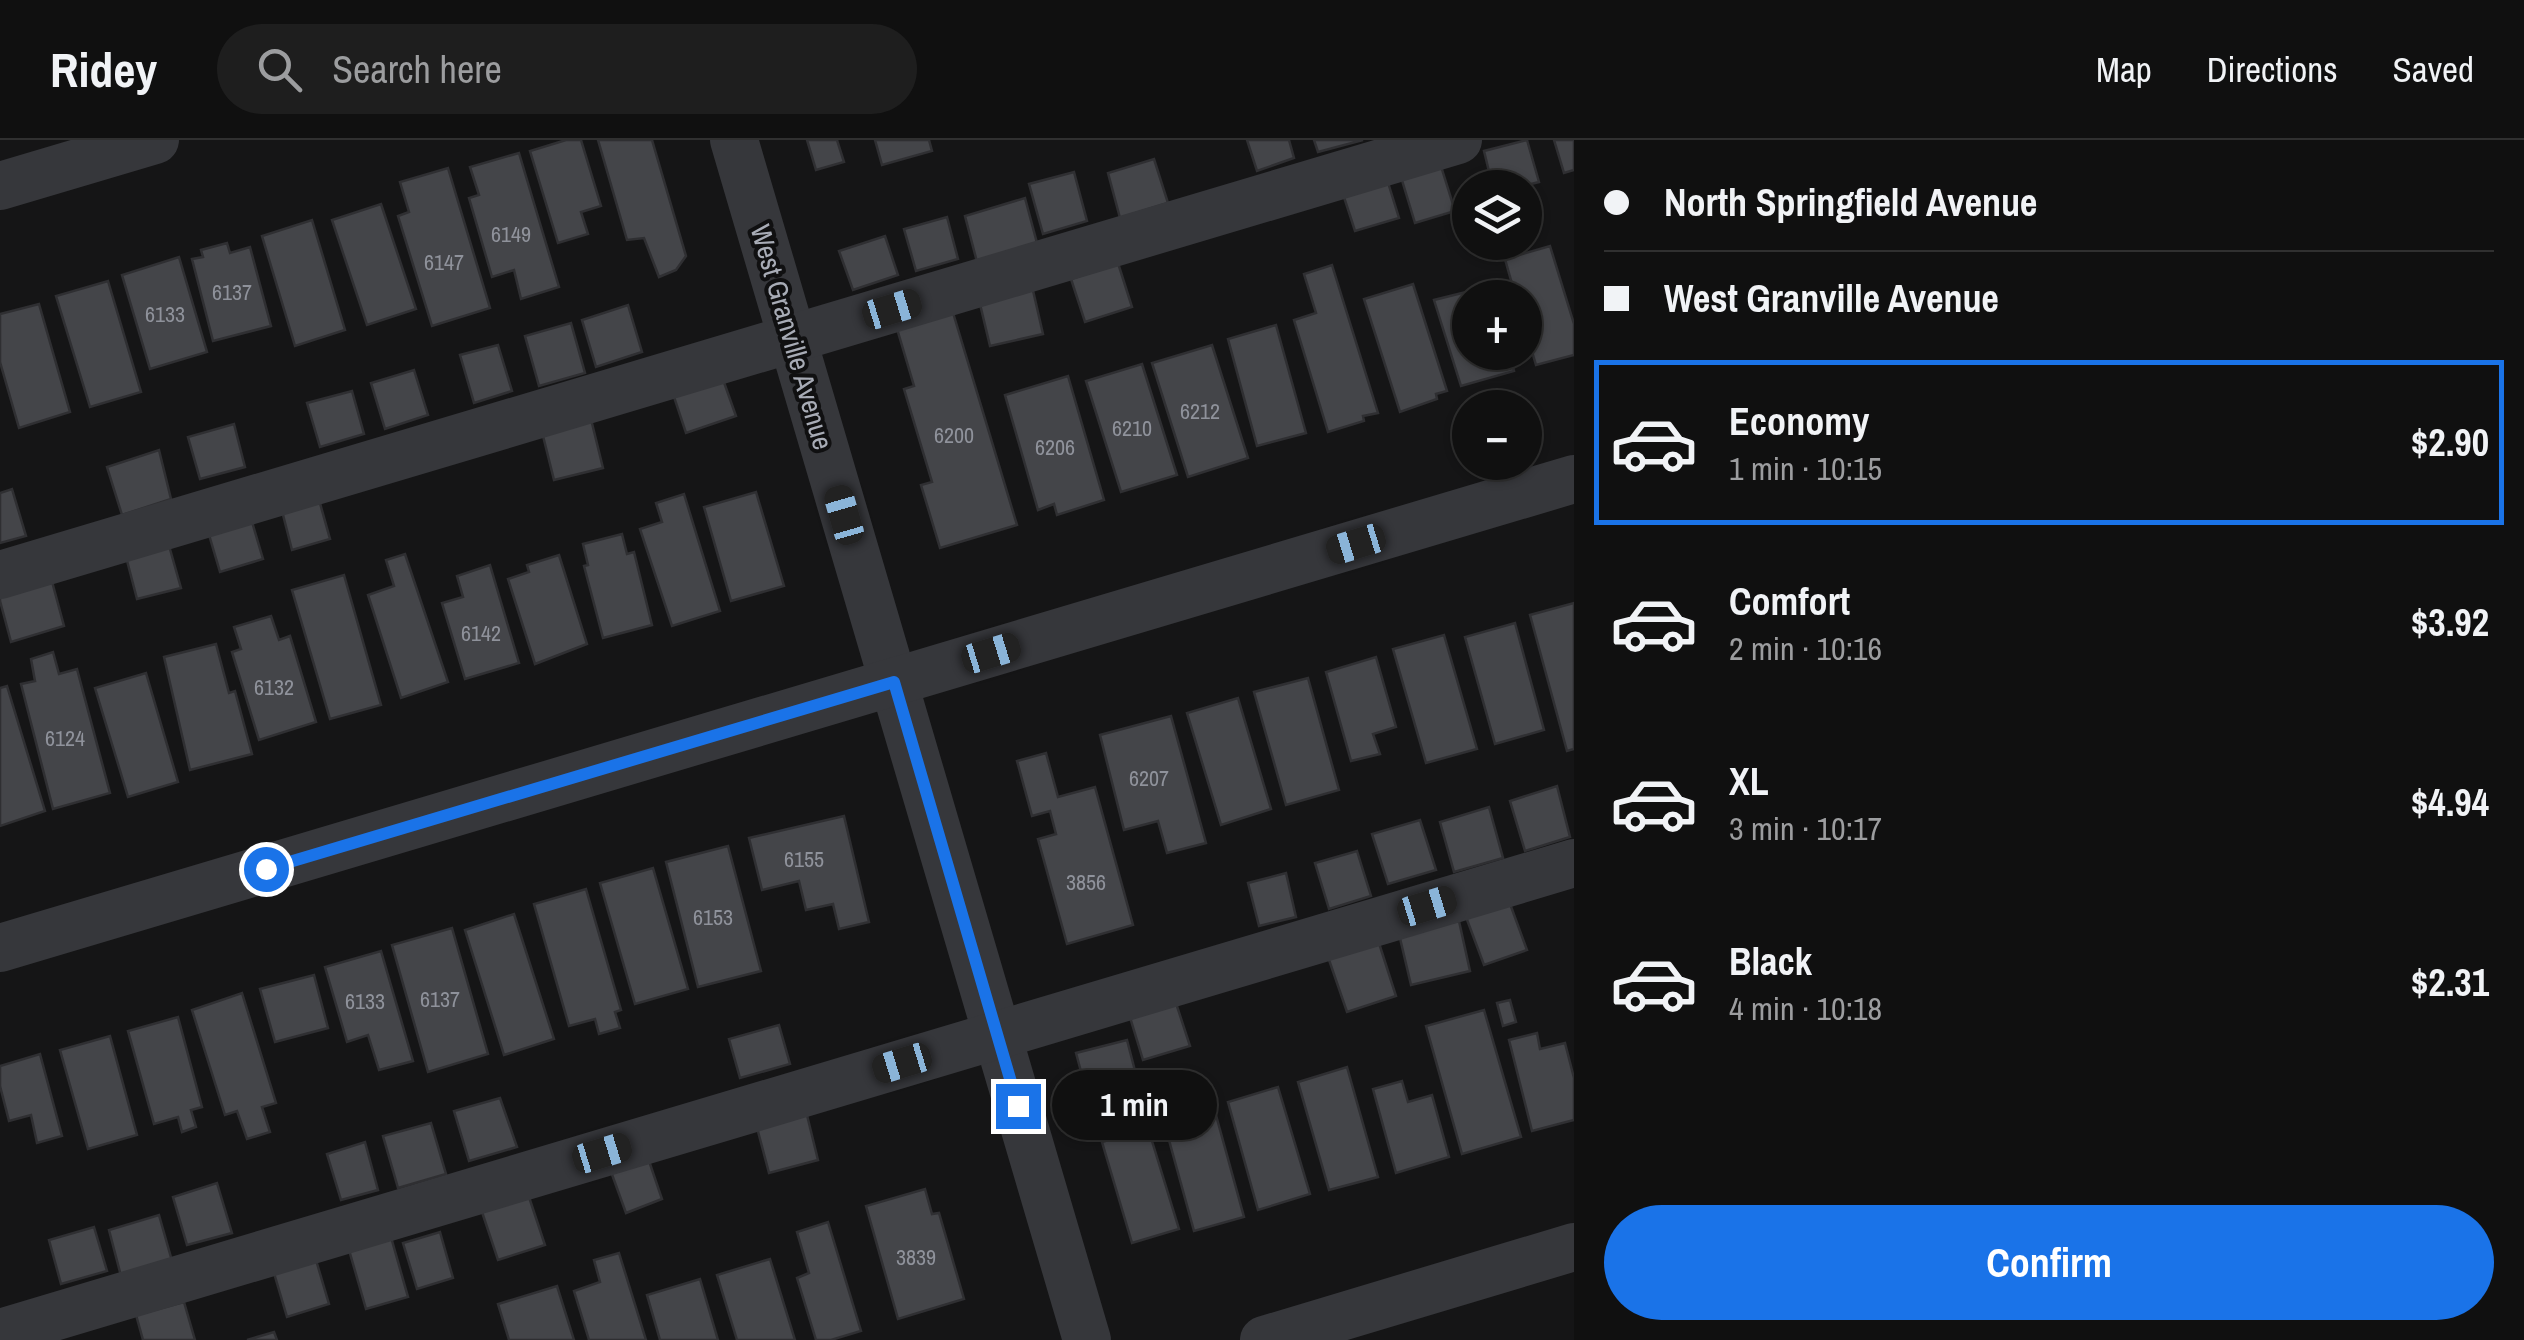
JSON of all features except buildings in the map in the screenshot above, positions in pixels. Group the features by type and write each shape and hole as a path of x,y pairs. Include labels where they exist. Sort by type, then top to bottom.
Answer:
{"street":[{"path":"0,186 155,140"},
{"name":"West Granville Avenue","path":"734,140 1088,1340"},
{"path":"0,575 1458,140"},
{"path":"0,948 1574,479"},
{"path":"0,1332 1574,862"},
{"path":"1264,1340 1574,1246"}],"route":[{"path":"266,869 894,682 1018,1106"}]}
